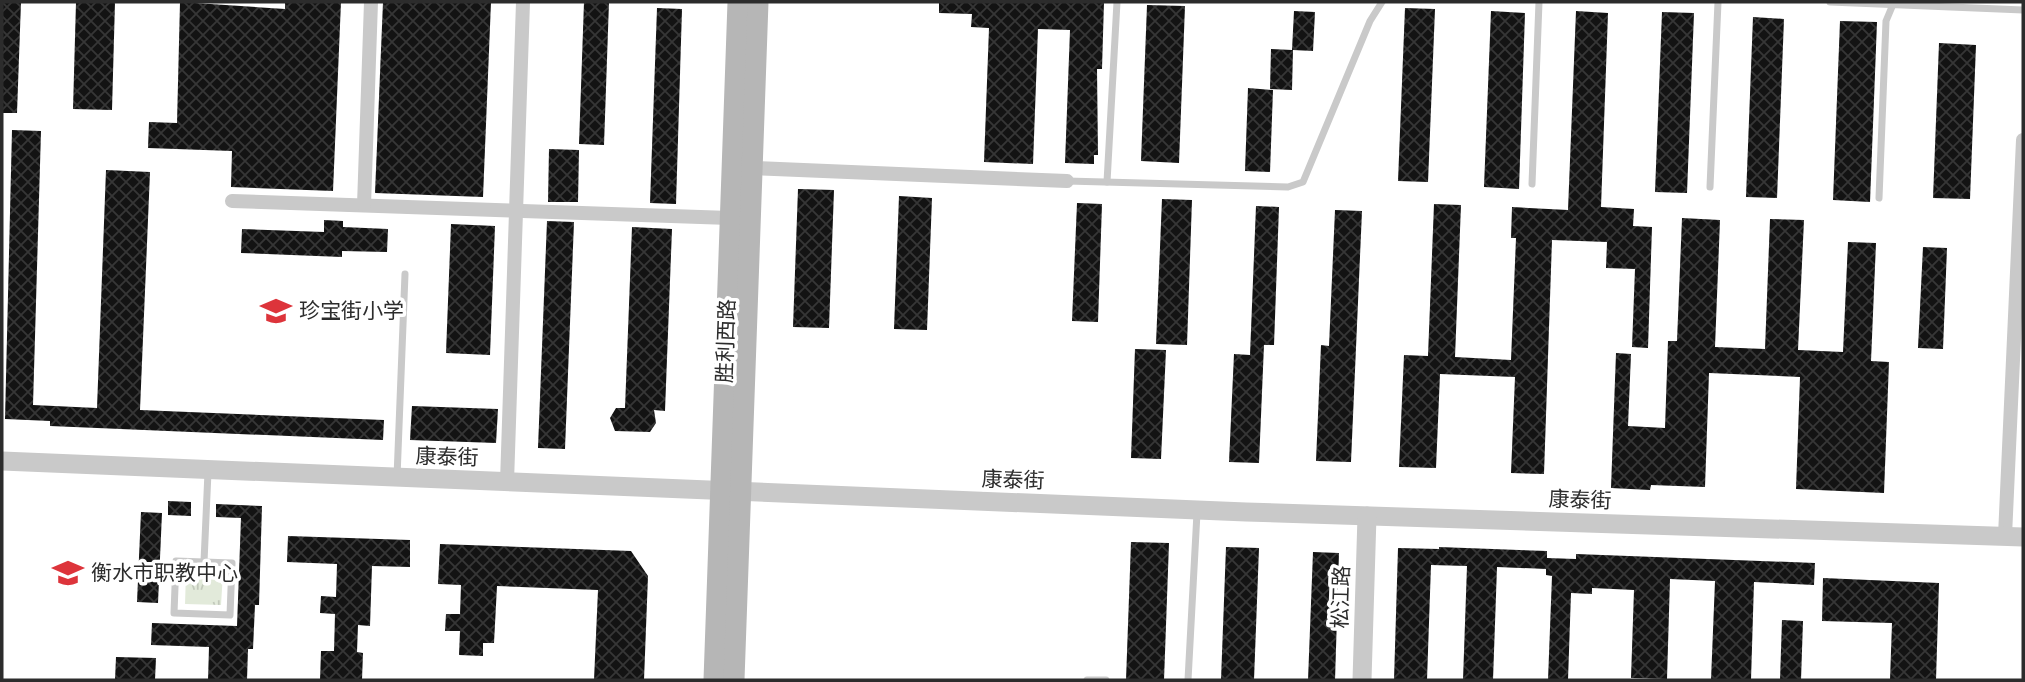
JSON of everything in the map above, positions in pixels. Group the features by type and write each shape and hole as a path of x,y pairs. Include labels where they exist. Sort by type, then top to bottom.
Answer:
{"main road":[{"name":"胜利西路","path":"734,680 730,218 738,2"},
{"name":"胜利西路","path":"714,680 731,491 753,168 758,2"}],"street":[{"path":"364,205 371,2"},
{"path":"507,482 523,2"},
{"path":"2014,536 2023,140"},
{"path":"753,168 1067,181"},
{"path":"232,201 730,218"},
{"name":"康泰街","path":"2,461 1197,510 2014,536"},
{"name":"松江路","path":"1362,680 1367,516"}],"lane":[{"path":"1107,182 1117,2"},
{"path":"1067,181 1287,187 1303,182 1370,21 1382,2"},
{"path":"1532,184 1539,2"},
{"path":"1710,187 1718,2"},
{"path":"1830,2 2023,10"},
{"path":"1879,198 1886,21 1894,3"},
{"path":"397,477 405,274"},
{"path":"204,562 208,470"},
{"path":"1188,680 1197,510"},
{"path":"176,561 204,562 232,563 230,615 174,613 176,561"},
{"path":"1087,680 1107,680"}],"green space":[{"path":"186,572 223,573 221,605 185,604"}],"building":[{"path":"2,2 21,2 17,113 2,113"},
{"path":"76,2 115,2 112,110 73,109"},
{"path":"180,2 285,9 285,2 341,2 333,191 231,187 232,151 148,148 149,122 177,123"},
{"path":"383,2 491,2 483,197 375,193"},
{"path":"584,2 609,2 604,145 579,144"},
{"path":"939,2 1104,2 1102,69 1097,69 1098,155 1094,155 1094,164 1065,163 1070,30 1038,29 1033,164 984,162 989,28 971,27 972,14 939,13"},
{"path":"1147,5 1185,6 1179,163 1141,161"},
{"path":"657,8 682,9 676,204 650,203"},
{"path":"1405,8 1435,9 1428,182 1398,181"},
{"path":"1294,11 1315,12 1313,51 1293,50 1292,90 1270,89 1271,49 1292,50"},
{"path":"1491,11 1525,13 1519,189 1484,187"},
{"path":"1576,11 1608,13 1601,207 1634,209 1633,226 1652,227 1648,348 1632,347 1635,269 1606,268 1607,242 1552,240 1544,474 1511,473 1515,377 1440,374 1436,468 1399,467 1404,355 1428,356 1434,204 1461,205 1455,357 1511,360 1516,238 1511,238 1512,207 1568,210"},
{"path":"1662,12 1694,13 1687,193 1655,192"},
{"path":"1753,17 1784,19 1777,198 1746,197"},
{"path":"1840,21 1877,22 1870,202 1833,200"},
{"path":"1939,43 1976,45 1970,199 1933,198"},
{"path":"1248,88 1273,90 1270,172 1245,171"},
{"path":"12,130 41,131 33,405 97,408 106,170 150,172 140,410 384,420 383,440 50,426 50,421 5,419"},
{"path":"549,149 579,150 578,202 548,202"},
{"path":"798,189 834,190 829,328 793,327"},
{"path":"899,196 932,198 927,330 894,329"},
{"path":"1162,199 1192,200 1187,345 1156,344"},
{"path":"1077,203 1102,204 1098,322 1072,321"},
{"path":"1256,206 1279,207 1274,345 1264,345 1259,463 1229,462 1234,354 1250,355"},
{"path":"1335,210 1362,211 1351,462 1316,461 1321,345 1329,346"},
{"path":"1682,218 1720,220 1715,347 1765,349 1770,219 1804,220 1798,350 1843,352 1848,242 1876,243 1871,361 1889,362 1884,493 1796,489 1800,377 1709,373 1705,487 1651,485 1650,490 1611,488 1616,353 1631,354 1628,426 1665,428 1668,341 1677,341"},
{"path":"324,220 343,221 343,227 388,229 387,252 342,251 342,257 241,253 242,229 324,232"},
{"path":"547,221 574,222 565,449 538,448"},
{"path":"451,224 495,226 490,355 446,353"},
{"path":"632,227 672,229 665,411 654,410 656,423 650,432 615,431 610,418 616,408 625,408"},
{"path":"1923,247 1947,248 1943,349 1918,348"},
{"path":"1135,349 1166,350 1161,459 1131,458"},
{"path":"412,406 498,409 496,443 410,440"},
{"path":"168,501 191,502 191,516 168,515"},
{"path":"216,504 262,506 259,605 255,605 253,649 248,649 247,680 208,680 209,647 151,645 152,623 237,626 241,518 216,517"},
{"path":"141,512 162,513 158,603 137,602"},
{"path":"288,536 410,540 410,567 372,566 370,626 358,625 357,652 363,653 362,680 320,680 321,651 334,651 335,614 320,613 321,596 336,597 337,564 287,562"},
{"path":"1131,542 1169,543 1164,680 1126,680"},
{"path":"440,544 631,551 648,576 644,680 594,680 598,590 497,586 494,643 483,643 483,656 459,655 460,631 445,631 446,614 460,614 461,585 438,584"},
{"path":"1226,547 1259,548 1254,680 1221,680"},
{"path":"1398,548 1547,551 1547,558 1576,559 1576,554 1815,563 1814,585 1754,582 1751,680 1711,680 1715,581 1670,579 1667,679 1631,678 1634,590 1592,588 1592,594 1571,593 1568,680 1548,680 1552,576 1546,575 1546,569 1497,567 1493,680 1463,680 1467,566 1431,565 1427,680 1394,680"},
{"path":"1313,552 1339,553 1335,680 1308,680"},
{"path":"1823,578 1939,583 1936,680 1890,680 1892,623 1822,621"},
{"path":"1782,620 1803,621 1801,680 1780,680"},
{"path":"116,657 156,658 155,680 115,680"}],"place":[{"name":"珍宝街小学","path":"276,311"},
{"name":"衡水市职教中心","path":"68,573"}]}
